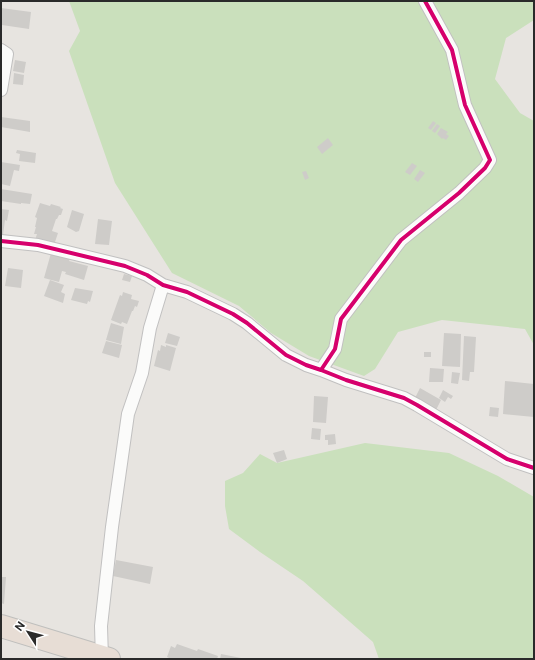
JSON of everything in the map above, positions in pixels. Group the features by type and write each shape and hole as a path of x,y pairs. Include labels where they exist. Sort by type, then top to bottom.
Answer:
{"highway":[{"path":"1,626 104,658"}],"street":[{"path":"321,370 335,349 341,319 401,240 459,193 485,168 490,160 465,105 452,50 426,1"},
{"path":"1,50 7,54 1,90"},
{"path":"1,241 38,245 124,266 146,275 163,285 187,292 233,314 247,323 286,355 306,365 346,380 404,398 507,459 534,468"},
{"path":"104,658 101,626 114,512 128,414 142,373 150,328 163,285"}],"green space":[{"path":"69,1 534,1 534,20 506,38 495,79 520,113 534,121 534,345 525,329 442,320 398,332 375,369 364,376 309,356 271,333 239,306 172,273 115,183 69,51 80,31"},
{"path":"365,443 449,453 498,476 534,497 534,659 379,659 373,642 303,581 229,529 225,506 225,481 243,473 260,454 277,463"}],"building":[{"path":"1,8 31,12 29,29 2,25"},
{"path":"15,60 26,62 24,73 13,71"},
{"path":"14,73 24,75 23,85 13,84"},
{"path":"1,117 30,121 30,132 1,127"},
{"path":"433,121 436,123 431,130 428,128"},
{"path":"437,124 440,126 435,133 432,131"},
{"path":"441,128 448,132 446,134 449,136 446,140 443,138 442,139 437,134"},
{"path":"328,138 333,145 322,154 317,147"},
{"path":"17,150 36,153 35,163 19,161 20,154 16,153"},
{"path":"1,162 20,165 19,171 14,170 10,186 1,184"},
{"path":"412,163 417,166 410,175 405,172"},
{"path":"420,170 425,173 418,182 414,179"},
{"path":"306,171 309,178 305,180 302,172"},
{"path":"1,189 32,194 30,204 1,201"},
{"path":"40,203 50,206 51,204 63,209 61,215 59,215 56,219 52,231 58,233 54,245 35,240 37,234 34,234 37,218 35,217"},
{"path":"1,209 9,210 7,221 5,220 3,235 1,234"},
{"path":"72,210 84,214 79,231 76,232 67,227"},
{"path":"98,219 112,221 109,245 95,244"},
{"path":"51,253 70,259 69,261 88,266 84,280 65,274 66,272 62,271 59,282 44,278"},
{"path":"8,268 23,270 21,288 5,286"},
{"path":"124,274 132,276 130,282 122,280"},
{"path":"50,280 64,285 61,292 65,294 63,303 44,296"},
{"path":"75,288 93,291 90,302 88,301 87,304 71,300"},
{"path":"123,292 132,295 131,299 139,301 137,307 135,306 132,311 127,324 122,322 121,324 111,320 120,295 122,296"},
{"path":"111,323 124,327 121,344 106,340"},
{"path":"168,333 180,337 177,346 165,343"},
{"path":"444,333 461,334 460,367 442,366"},
{"path":"464,336 476,337 474,372 470,372 469,381 462,380"},
{"path":"106,341 122,345 119,358 102,353"},
{"path":"161,345 176,348 170,371 154,366 158,350 160,351"},
{"path":"424,352 431,352 431,357 424,357"},
{"path":"430,368 444,369 443,382 429,382"},
{"path":"452,372 460,373 458,384 451,383"},
{"path":"505,381 534,384 534,417 503,414"},
{"path":"420,388 441,400 436,410 415,398"},
{"path":"443,390 453,396 451,399 448,397 445,402 439,398"},
{"path":"314,396 328,397 326,423 313,422"},
{"path":"490,407 499,408 498,417 489,416"},
{"path":"312,428 321,429 320,440 311,439"},
{"path":"335,434 336,444 328,445 328,440 325,440 325,435"},
{"path":"284,450 287,459 277,463 273,453"},
{"path":"116,560 153,567 150,584 113,576"},
{"path":"1,577 6,577 4,604 1,603"},
{"path":"177,644 218,656 217,659 171,659 167,657 171,646 175,648"},
{"path":"221,654 241,658 241,659 220,659"}],"cycle path":[{"path":"321,370 335,349 341,319 401,240 459,193 485,168 490,160 465,105 452,50 425,1"},
{"path":"1,241 38,245 125,266 147,275 163,285 187,292 233,314 247,323 286,355 306,365 346,380 404,398 507,459 534,468"}]}
